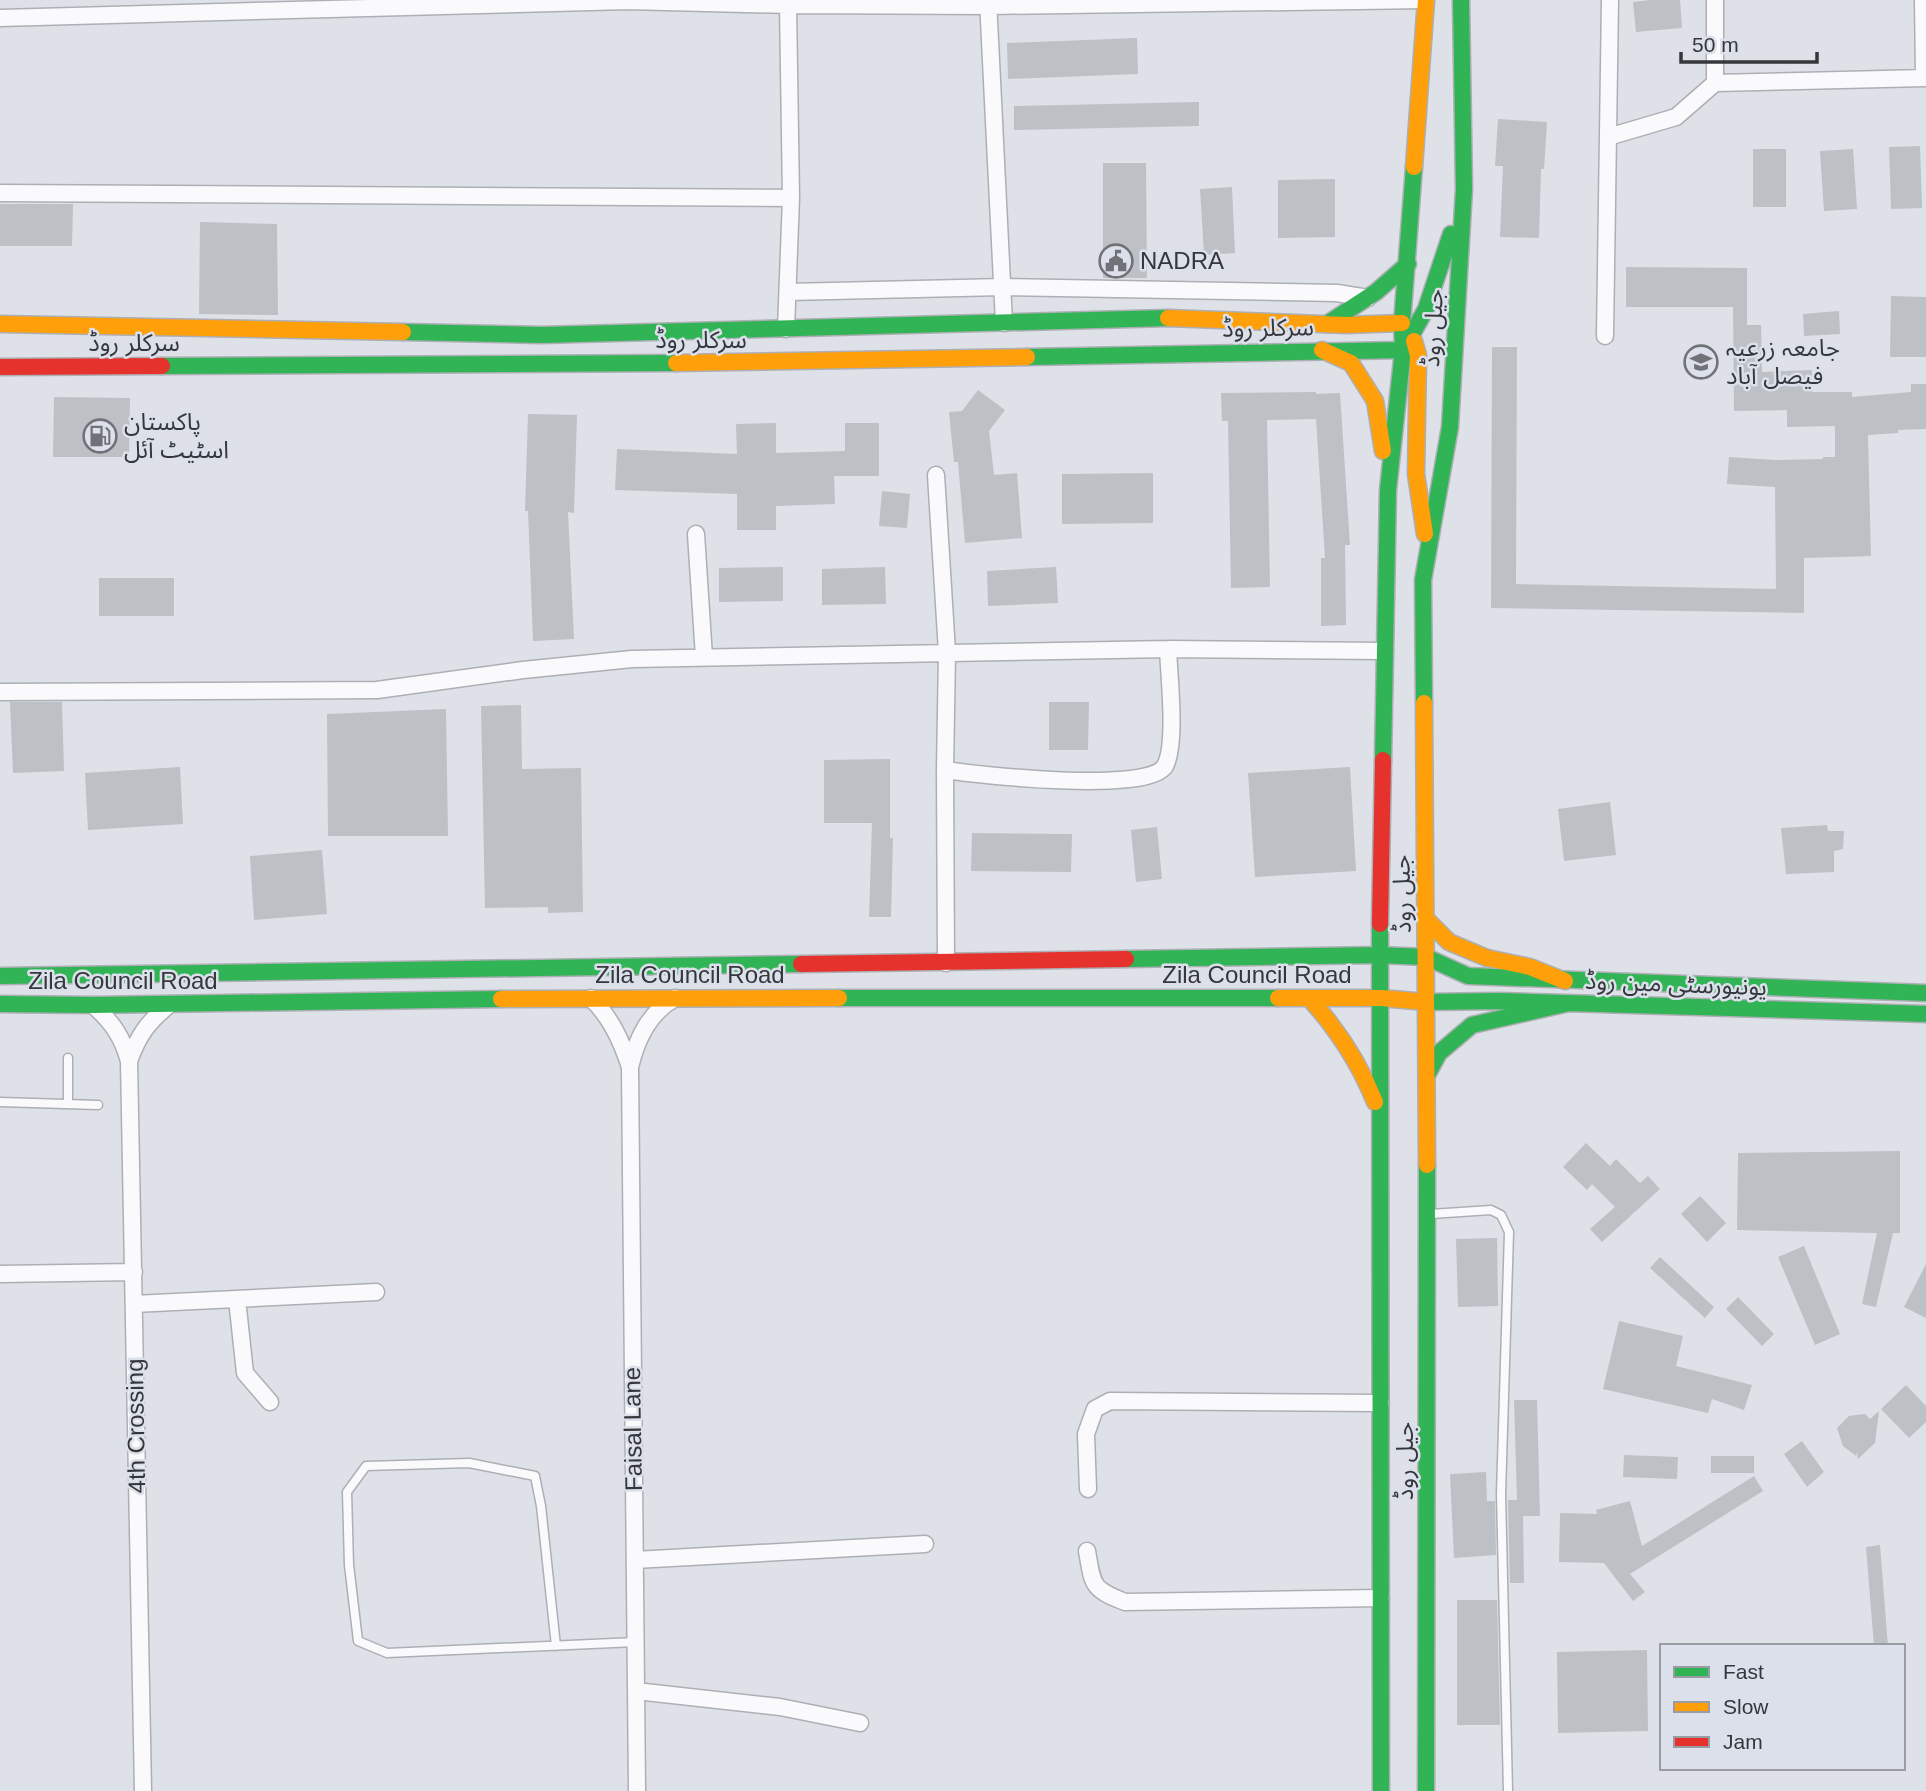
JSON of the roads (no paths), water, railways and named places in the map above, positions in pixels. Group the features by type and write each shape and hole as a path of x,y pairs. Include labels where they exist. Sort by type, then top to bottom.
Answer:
{"main road":[{"name":"جیل روڈ","path":"1381,1791 1379,955 1388,490 1403,351 1402,323 1426,0"},
{"name":"جیل روڈ","path":"1426,1791 1428,1214 1423,580 1450,427 1464,190 1461,0"},
{"path":"1403,351 1422,322 1437,283 1464,190"},
{"path":"1327,324 1368,298 1408,264"},
{"name":"سرکلر روڈ","path":"0,324 542,335 1170,318 1327,324 1402,323"},
{"path":"1402,323 1413,336 1418,355 1416,474 1428,555"},
{"path":"1322,350 1351,363 1375,401 1388,490"},
{"name":"سرکلر روڈ","path":"0,367 783,362 1322,350 1403,351"},
{"path":"1425,918 1449,942 1487,958 1530,967 1565,981"},
{"name":"Zila Council Road","path":"0,976 1379,955 1426,957"},
{"name":"یونیورسٹی مین روڈ","path":"1426,957 1468,976 1926,993"},
{"name":"Zila Council Road","path":"0,1004 591,998 1381,998 1426,1002"},
{"path":"1309,998 1337,1028 1364,1074 1381,1120"},
{"name":"یونیورسٹی مین روڈ","path":"1426,1002 1569,1003 1926,1014"},
{"path":"1427,1076 1439,1053 1472,1025 1569,1003"}],"street":[{"path":"0,18 627,0 788,5 813,2 1426,0"},
{"path":"1605,336 1610,0"},
{"path":"1714,83 1715,0"},
{"path":"1608,138 1676,117 1714,83 1925,78 1923,0"},
{"path":"988,3 1004,323"},
{"path":"786,329 791,198 788,5"},
{"path":"0,194 791,198"},
{"path":"788,292 1003,287 1337,293 1368,298"},
{"path":"1327,324 1337,293"},
{"path":"936,475 947,652 946,963"},
{"path":"696,534 704,657"},
{"path":"945,770 1028,779 1125,780 1156,775 1165,765 1171,739 1168,649"},
{"path":"0,692 377,690 632,659 1168,649 1385,651"},
{"name":"Faisal Lane","path":"591,998 615,1028 630,1067"},
{"name":"Faisal Lane","path":"637,1791 630,1067 641,1033 664,1004 677,998"},
{"name":"4th Crossing","path":"129,1060 138,1038 152,1019 170,1004"},
{"name":"4th Crossing","path":"93,1005 110,1020 122,1039 129,1060 143,1791"},
{"path":"0,1274 134,1272"},
{"path":"134,1304 376,1292"},
{"path":"237,1299 245,1373 270,1402"},
{"path":"1088,1489 1086,1434 1095,1409 1110,1401 1381,1403"},
{"path":"635,1560 925,1544"},
{"path":"1087,1551 1093,1582 1103,1594 1125,1602 1381,1598"},
{"path":"636,1691 779,1707 860,1723"}],"lane":[{"path":"68,1058 68,1104"},
{"path":"0,1102 98,1105"},
{"path":"1428,1214 1491,1210 1501,1215 1509,1232 1501,1494 1508,1791"},
{"path":"556,1646 541,1506 535,1476 468,1463 366,1466 347,1492 349,1565 358,1641 387,1653 556,1646 636,1642"}],"place":[{"name":"NADRA","path":"1116,261"},
{"name":"جامعہ زرعیہ فیصل آباد","path":"1701,362"},
{"name":"پاکستان اسٹیٹ آئل","path":"100,436"}]}
